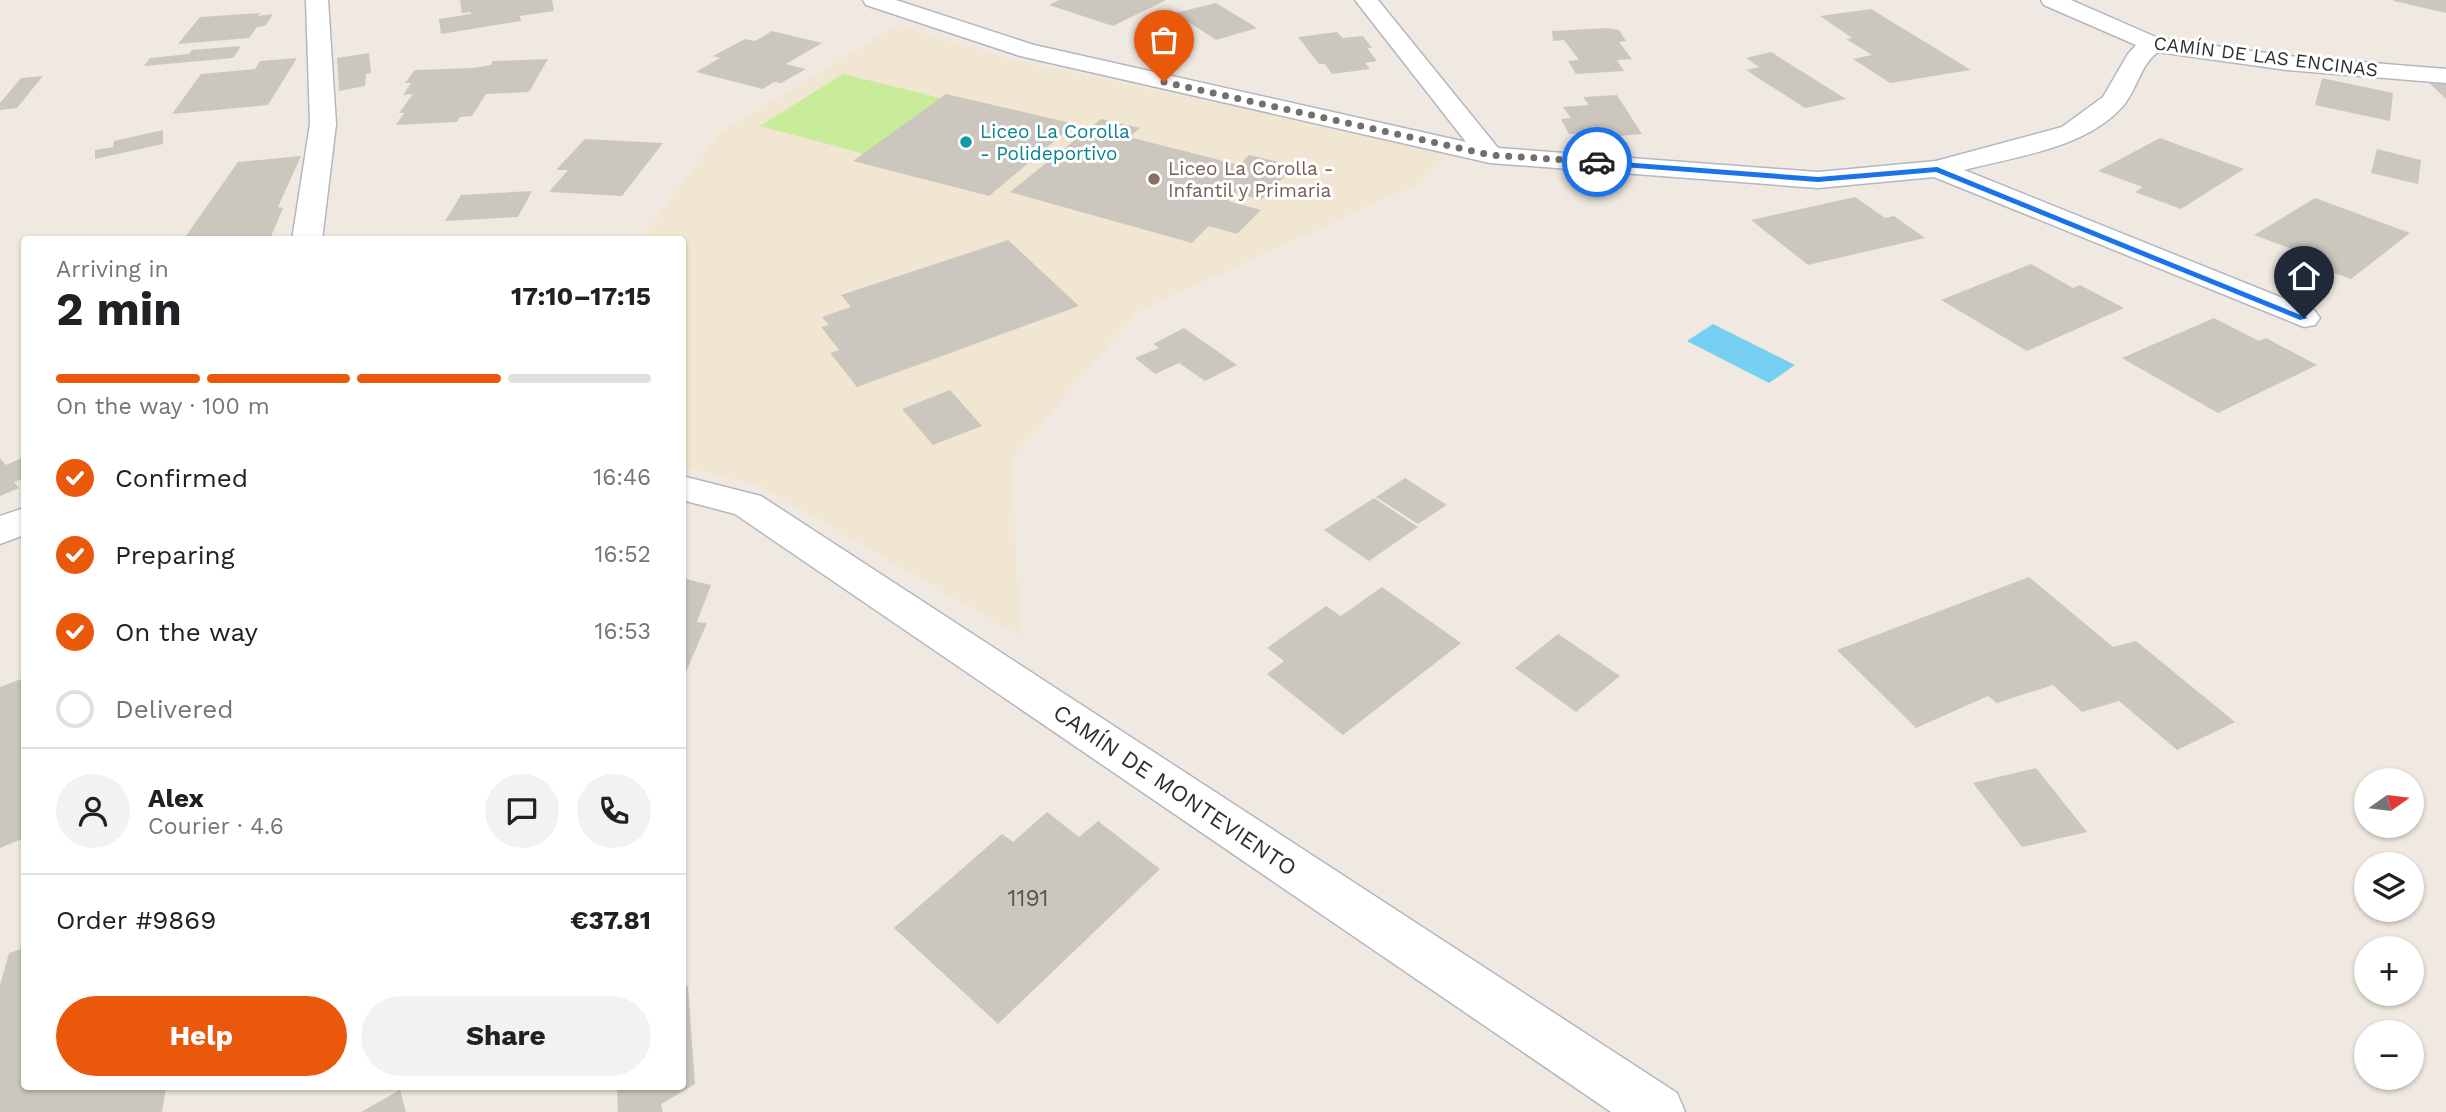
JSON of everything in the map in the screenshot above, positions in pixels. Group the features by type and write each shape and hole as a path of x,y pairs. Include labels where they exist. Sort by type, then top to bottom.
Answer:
{"street":[{"path":"308,236 323,124 317,0"},
{"path":"874,0 1028,51 1490,155 1818,180 1937,169 2071,133 2113,102 2140,54 2153,44"},
{"path":"1366,0 1490,155"},
{"name":"CAMÍN DE LAS ENCINAS","path":"2052,0 2153,44 2287,63 2446,76"},
{"path":"1937,169 2304,318"},
{"name":"CAMÍN DE MONTEVIENTO","path":"686,489 748,505 1658,1112"},
{"path":"0,531 21,522"}],"shaded area":[{"path":"897,25 1010,59 1448,152 1424,181 1137,312 1012,459 1020,636 762,487 686,467 686,236 643,236 720,133"}],"green space":[{"path":"843,74 1059,127 984,186 760,126"}],"water":[{"path":"1713,324 1795,365 1769,383 1687,341"}],"building":[{"path":"460,0 552,0 554,11 520,16 521,21 441,34 439,19 471,14 462,13"},
{"path":"1059,0 1166,0 1113,26 1049,5"},
{"path":"2446,0 2446,13 2394,1"},
{"path":"1216,3 1257,28 1216,40 1175,13"},
{"path":"1871,9 1971,70 1890,83 1853,59 1872,55 1846,39 1852,38 1820,16"},
{"path":"261,13 258,16 273,14 265,26 257,27 249,38 178,44 200,17"},
{"path":"1608,28 1619,30 1626,41 1619,42 1632,59 1617,60 1624,71 1576,74 1568,61 1579,60 1564,40 1553,41 1552,31"},
{"path":"772,31 822,43 786,64 806,69 781,83 774,82 763,89 696,72 720,58 713,56 745,39 755,41"},
{"path":"1337,32 1343,38 1363,36 1372,48 1367,48 1377,61 1365,63 1370,69 1332,74 1325,64 1319,64 1298,37"},
{"path":"241,46 233,58 144,66 150,58 189,54 192,50"},
{"path":"1771,52 1846,99 1805,108 1746,70 1759,67 1746,58"},
{"path":"369,53 371,73 366,74 365,86 339,91 337,58"},
{"path":"297,58 268,105 172,114 201,74 255,69 260,61"},
{"path":"548,59 529,92 486,94 472,116 460,117 457,122 396,125 404,113 399,113 413,94 403,95 411,83 405,83 415,70 473,68 491,65 493,61"},
{"path":"43,76 17,108 0,110 0,103 21,78"},
{"path":"2322,78 2393,93 2390,121 2315,105"},
{"path":"2424,78 2446,79 2446,99"},
{"name":"Liceo La Corolla - Polideportivo","path":"946,94 1075,124 989,196 853,161"},
{"path":"1617,95 1642,134 1588,139 1583,134 1569,134 1561,119 1571,118 1563,107 1589,105 1583,97"},
{"name":"Liceo La Corolla - Infantil y Primaria","path":"1101,119 1140,128 1129,137 1239,165 1249,155 1295,166 1261,200 1236,193 1228,201 1261,210 1237,234 1209,226 1192,243 1010,192"},
{"path":"163,130 163,144 95,159 95,150 113,147 114,141"},
{"path":"2160,138 2244,169 2181,209 2135,192 2143,187 2098,171"},
{"path":"585,139 663,143 622,196 549,192 568,170 556,170"},
{"path":"2377,149 2421,160 2418,184 2371,173"},
{"path":"301,156 278,207 283,208 271,236 186,236 238,162"},
{"path":"532,191 518,217 445,221 461,195"},
{"path":"1855,197 1885,218 1894,216 1925,238 1808,265 1751,220"},
{"path":"2315,198 2410,233 2351,279 2299,260 2306,254 2254,235"},
{"path":"1008,240 1079,306 857,387 830,353 839,350 821,327 829,325 822,317 851,307 841,295"},
{"path":"2031,264 2073,288 2080,285 2124,308 2027,351 1941,300"},
{"path":"2214,318 2259,341 2266,338 2317,365 2218,413 2122,358"},
{"path":"1184,328 1237,365 1205,381 1179,363 1155,374 1135,358 1159,348 1153,344"},
{"path":"950,390 982,426 933,445 902,409"},
{"path":"0,458 6,465 21,458 21,479 14,482 19,488 0,496"},
{"path":"1405,478 1447,505 1418,524 1376,497"},
{"path":"1374,498 1418,527 1369,561 1324,530"},
{"path":"2029,577 2113,647 2136,641 2235,722 2177,750 2119,701 2082,712 2053,685 1997,703 1988,696 1916,728 1837,650"},
{"path":"686,579 711,585 697,622 707,623 686,672"},
{"path":"1382,587 1461,643 1343,735 1267,674 1284,661 1267,648 1326,606 1341,616"},
{"path":"1558,634 1620,676 1576,712 1515,668"},
{"path":"21,679 21,839 0,848 0,687"},
{"path":"2036,768 2087,832 2022,847 1973,783"},
{"path":"1047,812 1079,837 1098,821 1160,869 998,1024 894,928 1002,834 1013,842"},
{"path":"21,949 21,1090 166,1090 162,1112 0,1112 0,985 9,953"},
{"path":"688,986 695,1084 686,1089"},
{"path":"400,1090 406,1112 361,1112"},
{"path":"617,1090 685,1090 661,1104 663,1112 618,1112"}],"way so far":[{"path":"1164,82 1490,155 1597,162"}],"place":[{"name":"Liceo La Corolla - Polideportivo","path":"966,142"},
{"name":"Liceo La Corolla - Infantil y Primaria","path":"1154,179"}],"route":[{"path":"1597,162 1818,180 1937,169 2304,318"}]}
